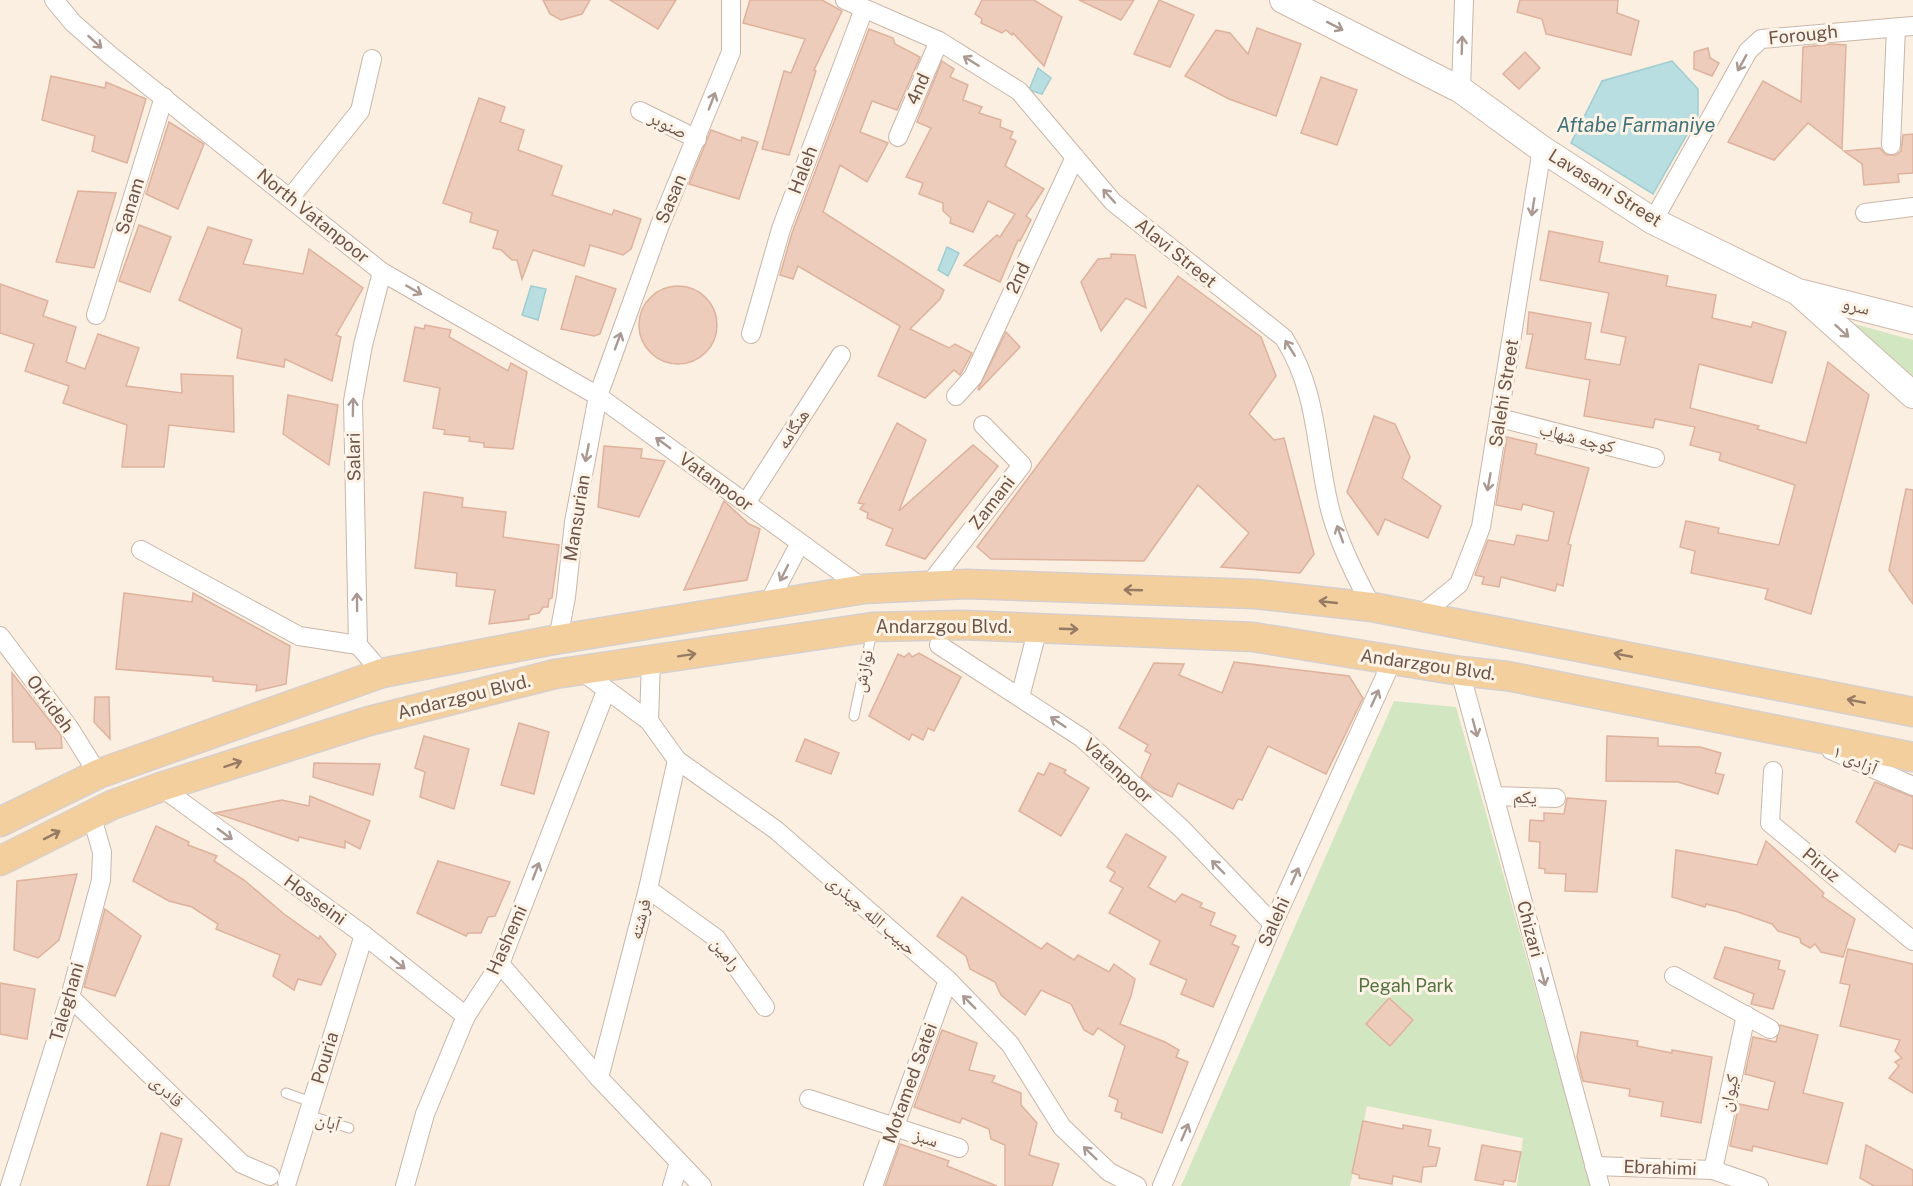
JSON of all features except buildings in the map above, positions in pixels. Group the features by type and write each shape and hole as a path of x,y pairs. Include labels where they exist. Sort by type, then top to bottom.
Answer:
{"main road":[{"name":"Lavasani Street","path":"1283,0 1461,90 1542,149 1653,221 1798,292 1913,395"},
{"name":"سرو","path":"1798,292 1913,321"},
{"name":"Andarzgou Blvd.","path":"0,822 98,774 370,677 558,639 864,589 966,584 1255,594 1372,607 1913,712"},
{"name":"Andarzgou Blvd.","path":"0,861 91,814 161,787 369,721 580,670 873,627 962,625 1253,637 1392,661 1508,676 1913,757"},
{"path":"1648,704 1664,698 1672,686 1669,673 1656,661"},
{"path":"369,721 356,714 352,707 352,697 370,677"}],"street":[{"name":"North Vatanpoor","path":"54,0 73,23 103,50 382,272 598,396"},
{"name":"Sasan","path":"598,396 660,225 697,139 730,52 730,0"},
{"name":"Alavi Street","path":"845,0 939,41 1019,91 1113,202 1284,338 1298,361 1312,398 1327,499 1353,572 1372,607"},
{"path":"1461,90 1464,0"},
{"name":"Haleh","path":"751,334 781,229 864,9"},
{"path":"1891,146 1905,27"},
{"name":"Forough","path":"1653,221 1748,51 1761,39 1905,27"},
{"name":"4nd","path":"898,137 939,41"},
{"path":"290,198 360,111 372,59"},
{"name":"Sanam","path":"96,315 164,97"},
{"name":"صنوبر","path":"640,111 697,139"},
{"name":"Salehi Street","path":"1421,615 1459,584 1481,527 1542,149"},
{"name":"2nd","path":"956,396 973,377 1075,157"},
{"path":"1865,213 1913,207"},
{"name":"Salari","path":"358,645 353,401 363,345 382,272"},
{"name":"هنگامه","path":"746,503 840,355"},
{"name":"Vatanpoor","path":"598,396 864,589"},
{"name":"Mansurian","path":"558,639 566,597 573,522 598,396"},
{"name":"کوچه شهاب","path":"1500,418 1655,458"},
{"name":"Zamani","path":"928,586 1022,465 982,425"},
{"path":"768,604 800,543"},
{"path":"141,550 299,636 358,645 370,677"},
{"path":"1020,697 1038,628"},
{"name":"Orkideh","path":"0,636 70,729 98,774"},
{"name":"Vatanpoor","path":"939,645 1082,738 1182,830 1273,924"},
{"path":"650,721 651,660"},
{"name":"Salehi","path":"1162,1186 1273,924 1392,661"},
{"name":"حبیب الله چیذری","path":"580,670 606,692 650,721 677,760 776,830 948,980 1010,1044 1062,1126 1109,1172 1137,1186"},
{"name":"Chizari","path":"1460,671 1600,1186"},
{"name":"Hashemi","path":"405,1186 425,1114 465,1017 500,964 606,692"},
{"name":"آزادی ۱","path":"1797,734 1913,786"},
{"name":"فرشته","path":"599,1078 648,889 677,760"},
{"name":"Piruz","path":"1773,771 1770,823 1913,941"},
{"name":"Hosseini","path":"161,787 364,935 465,1017"},
{"name":"یکم","path":"1494,796 1556,798"},
{"name":"Taleghani","path":"10,1186 70,997 101,880 102,852 91,814"},
{"name":"رامین","path":"648,889 716,938 765,1007"},
{"name":"Pouria","path":"278,1179 309,1109 364,935"},
{"path":"500,964 599,1078 702,1186"},
{"path":"1674,976 1770,1029"},
{"name":"Motamed Satei","path":"873,1186 948,980"},
{"name":"قادری","path":"70,997 242,1164 278,1179"},
{"name":"کیوان","path":"1713,1170 1746,1015"},
{"name":"سبز","path":"809,1100 958,1148"},
{"path":"672,1186 679,1162"},
{"name":"Ebrahimi","path":"1594,1166 1713,1170 1759,1186"}],"lane":[{"name":"نوازش","path":"854,716 873,627"},
{"name":"آبان","path":"286,1094 309,1109 349,1128"}],"green space":[{"path":"1825,316 1913,340 1913,390"},
{"name":"Pegah Park","path":"1394,701 1456,707 1591,1186 1517,1186 1523,1138 1367,1106 1350,1186 1181,1186"}],"water":[{"name":"Aftabe Farmaniye","path":"1672,61 1698,89 1698,115 1653,194 1571,143 1602,81"},
{"path":"1038,68 1051,78 1042,94 1029,90"},
{"path":"947,247 959,253 948,276 938,270"},
{"path":"531,286 546,289 538,320 522,315"}]}
